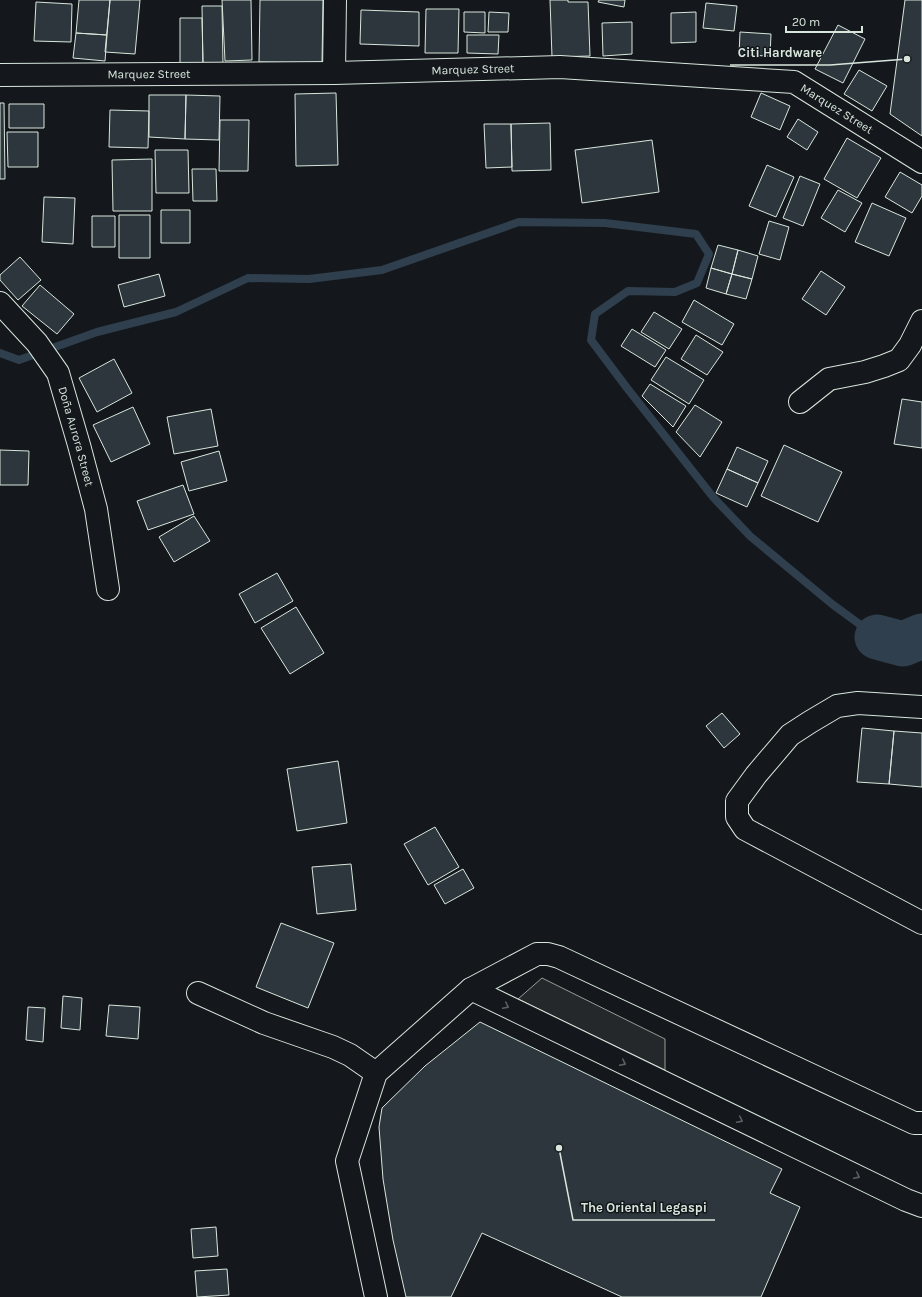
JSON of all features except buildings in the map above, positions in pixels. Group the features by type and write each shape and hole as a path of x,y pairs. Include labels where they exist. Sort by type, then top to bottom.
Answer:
{"street":[{"path":"334,73 335,0"},
{"name":"Marquez Street","path":"0,76 334,73 560,67 794,82 922,162"},
{"name":"Doña Aurora Street","path":"0,302 37,343 58,373 96,509 108,590"},
{"path":"800,402 829,379 871,370 899,360 910,345 922,321"},
{"path":"922,707 858,703 837,706 810,722 790,736 751,781 737,800 737,817 745,829 922,924"},
{"path":"376,1297 347,1161 376,1073 471,989 537,954 548,954 559,957 914,1123 922,1123"},
{"path":"471,989 906,1200 922,1206"},
{"path":"198,993 264,1023 333,1047 350,1055 376,1073"}],"shaded area":[{"path":"542,978 665,1039 665,1070 518,999"}],"waterway":[{"path":"0,353 19,360 97,332 176,312 248,278 309,279 382,270 519,222 605,223 696,234 709,254 697,283 675,292 628,291 595,314 591,340 713,497 750,536 832,604 877,637"},
{"path":"877,637 903,644 922,636"}],"place":[{"name":"Citi Hardware","path":"907,59"},
{"name":"The Oriental Legaspi","path":"559,1148"}]}
